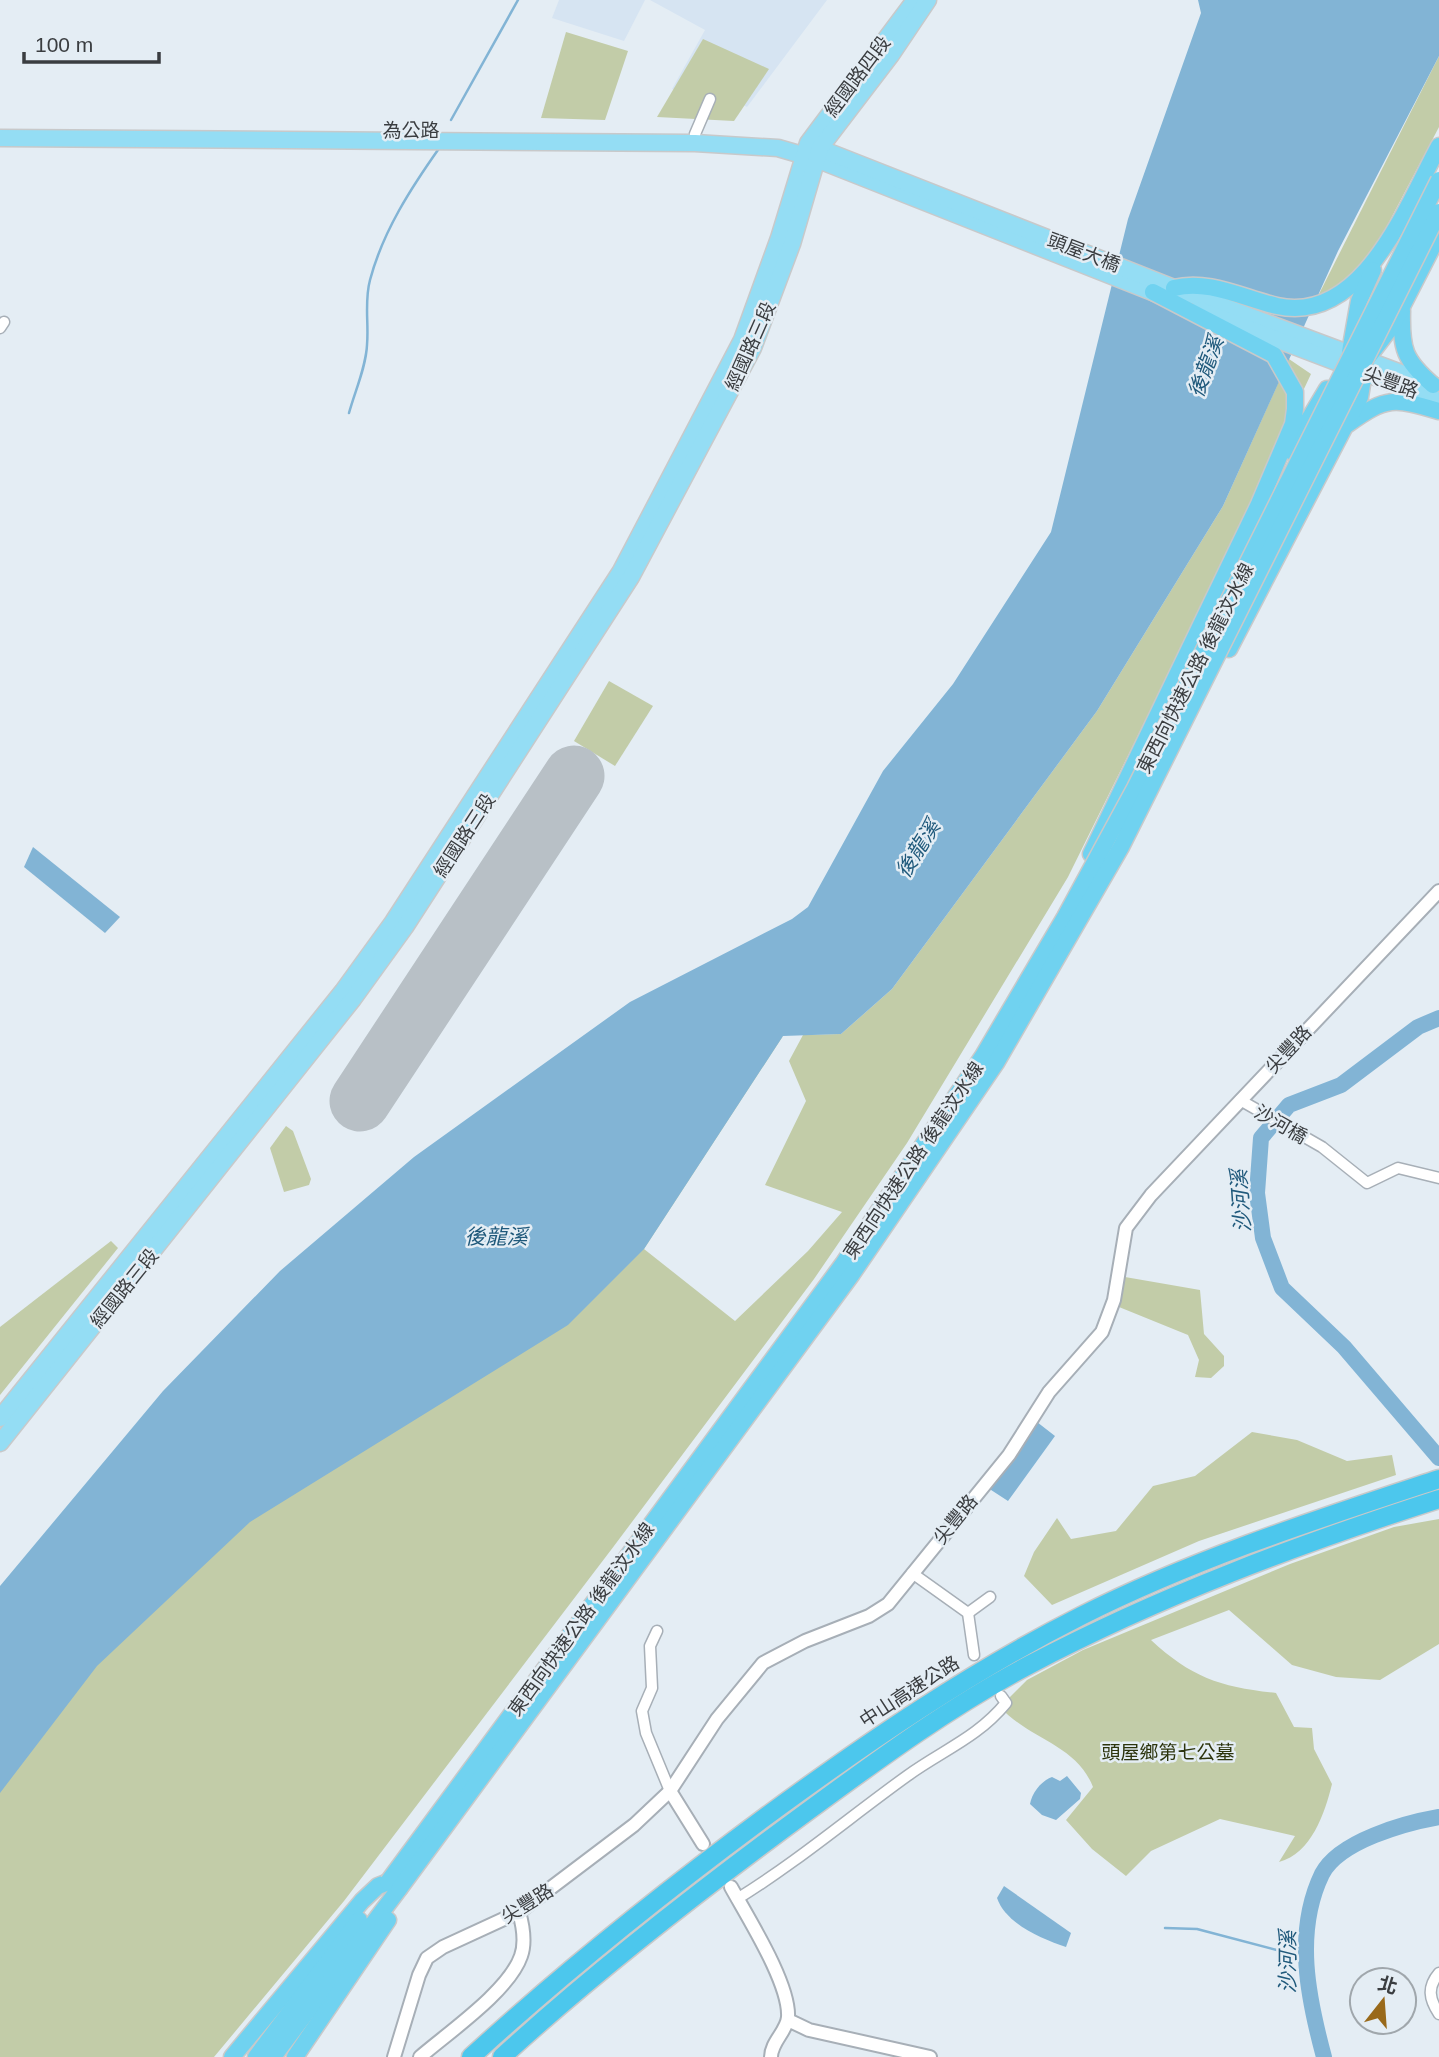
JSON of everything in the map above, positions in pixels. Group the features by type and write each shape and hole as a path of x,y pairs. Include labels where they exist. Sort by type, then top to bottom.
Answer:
{"highway":[{"path":"1259,504 1316,408 1340,357 1359,301 1378,258 1439,146"},
{"name":"東西向快速公路 後龍汶水線","path":"273,2057 393,1885 843,1264 983,1056 1065,917 1142,776 1439,180"},
{"name":"東西向快速公路 後龍汶水線","path":"256,2057 393,1885 906,1200 996,1063 1121,847 1439,212"},
{"path":"1121,847 1141,818 1346,425 1360,397 1364,366 1402,309 1439,234"},
{"path":"1174,288 1192,283 1281,307 1308,306 1330,300 1349,289 1378,258"},
{"path":"1065,917 1087,863 1259,504 1293,424 1295,392 1287,373 1274,355 1256,343 1153,292"},
{"path":"1402,309 1403,348 1413,367 1436,386"},
{"path":"1346,425 1381,402 1400,401 1439,411"},
{"name":"中山高速公路","path":"471,2057 621,1928 735,1840 844,1759 968,1678 1084,1615 1160,1579 1234,1549 1439,1479"},
{"name":"中山高速公路","path":"502,2057 635,1944 746,1856 925,1729 1028,1665 1169,1598 1267,1559 1439,1499"},
{"path":"232,2057 362,1901 377,1885 393,1885 390,1916 295,2057"}],"main road":[{"name":"經國路四段","path":"812,151 915,0"},
{"name":"經國路四段","path":"812,151 891,55 928,0"},
{"name":"為公路","path":"0,128 695,138"},
{"name":"為公路","path":"0,138 695,138 740,135 812,151"},
{"name":"頭屋大橋","path":"812,151 1153,292 1340,357"},
{"name":"經國路三段","path":"0,1418 343,991 393,922 621,571 742,340 812,151"},
{"name":"經國路三段","path":"0,1443 360,989 405,927 631,577 753,348 792,244 812,151"},
{"name":"頭屋大橋","path":"857,169 1174,288 1340,357"},
{"name":"尖豐路","path":"1340,357 1439,401"},
{"name":"尖豐路","path":"1364,366 1436,386"}],"street":[{"path":"695,138 710,99"},
{"name":"尖豐路","path":"394,2057 419,1975 427,1958 443,1947 519,1912 634,1825 670,1791 717,1719 763,1663 805,1641 869,1616 888,1604 1009,1455 1049,1392 1102,1332 1114,1300 1126,1228 1151,1195 1439,891"},
{"name":"沙河橋","path":"1240,1100 1322,1147 1367,1183 1398,1168 1439,1178"},
{"path":"912,1573 968,1613 974,1655"},
{"path":"968,1613 990,1597"},
{"path":"657,1631 650,1646 652,1688 642,1711 646,1733 670,1791 703,1844"},
{"path":"771,2057 771,2049 788,2020 785,1993 734,1893 773,1877 910,1774 988,1726 1006,1703 1001,1696"},
{"path":"420,2057 508,1977 522,1956 524,1930 519,1912"},
{"path":"1439,1973 1433,1981 1430,1996 1439,2014"},
{"path":"788,2020 809,2031 930,2057"}],"shaded area":[{"path":"559,0 645,0 624,41 552,18"},
{"path":"650,0 827,0 747,107 719,92 700,102 672,89 705,30"}],"green space":[{"path":"566,32 628,51 605,120 541,118"},
{"path":"703,39 769,69 734,121 657,117"},
{"path":"1439,56 1439,127 1376,247 1338,290 1318,296"},
{"path":"1289,359 1311,374 1197,616 1068,877 907,1143 814,1279 614,1546 344,1901 214,2057 0,2057 0,1687 783,1036 644,1249 735,1321 808,1251 842,1212 765,1185 806,1101 789,1061 803,1035 841,1034 892,989 1097,711 1223,506"},
{"path":"609,681 653,706 615,766 574,741"},
{"path":"286,1126 293,1131 311,1179 309,1185 284,1192 270,1148"},
{"path":"111,1241 118,1248 0,1395 0,1327"},
{"path":"1125,1277 1200,1290 1204,1334 1224,1356 1224,1366 1211,1378 1195,1377 1199,1360 1188,1335 1119,1307"},
{"path":"1252,1432 1297,1440 1347,1461 1392,1455 1396,1475 1199,1541 1052,1605 1024,1576 1034,1552 1057,1518 1071,1539 1116,1531 1153,1486 1195,1476"},
{"name":"頭屋鄉第七公墓","path":"1439,1519 1439,1644 1380,1680 1336,1677 1292,1665 1229,1610 1151,1640 1180,1663 1208,1678 1239,1688 1276,1693 1294,1727 1312,1728 1314,1749 1332,1784 1321,1819 1300,1851 1279,1862 1295,1836 1220,1819 1151,1851 1126,1876 1092,1849 1066,1820 1093,1787 1076,1761 1000,1707 1027,1680 1083,1650 1290,1564 1394,1527"}],"water":[{"name":"後龍溪","path":"1198,0 1439,0 1439,56 1338,251 1223,506 1097,711 892,989 841,1034 783,1036 644,1249 568,1325 250,1522 97,1666 0,1793 0,1586 163,1391 280,1271 414,1157 630,1002 792,919 808,907 883,771 953,684 1051,532 1128,219 1201,13"},
{"path":"33,847 120,917 105,933 24,867"},
{"path":"1037,1422 1055,1436 1008,1501 988,1488 1023,1447"},
{"path":"1067,1776 1081,1793 1080,1799 1056,1820 1042,1815 1030,1804 1044,1781 1052,1777 1060,1781"},
{"path":"1004,1886 1071,1933 1066,1947 1046,1940 1016,1923 997,1898"}],"waterway":[{"path":"451,120 518,0"},
{"path":"349,413 366,353 367,296 382,244 399,210 440,147"},
{"name":"沙河溪","path":"1439,1018 1418,1027 1341,1085 1289,1105 1261,1138 1257,1193 1263,1238 1282,1288 1344,1347 1439,1458"},
{"name":"沙河溪","path":"1324,2057 1313,2012 1306,1965 1308,1919 1322,1874 1343,1852 1374,1835 1439,1817"},
{"path":"1165,1928 1197,1929 1307,1958"}],"runway":[{"path":"360,1101 574,776"}]}
